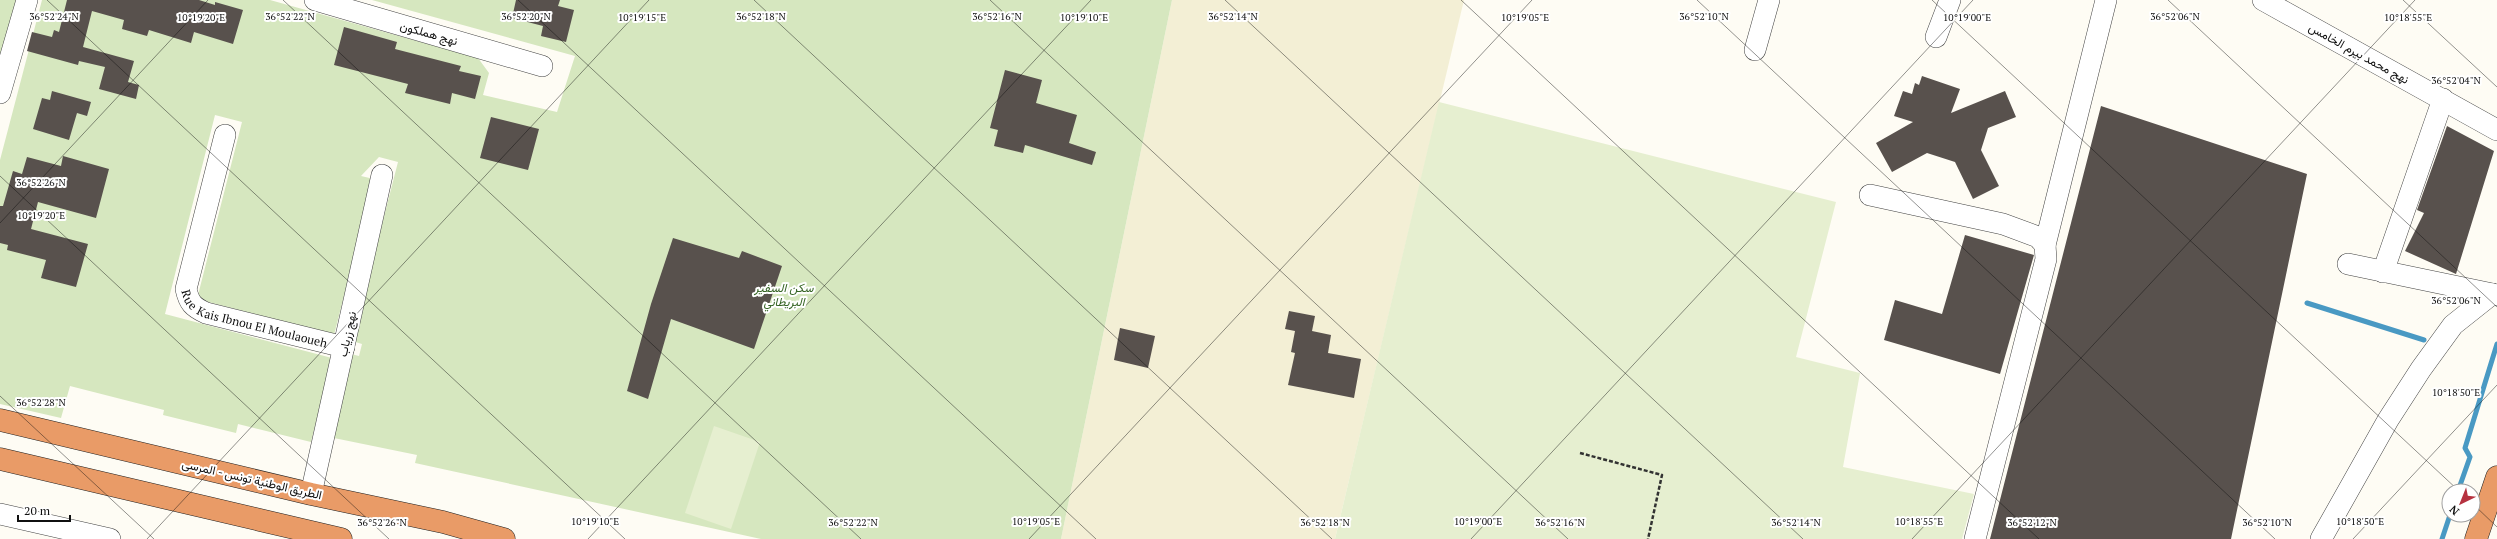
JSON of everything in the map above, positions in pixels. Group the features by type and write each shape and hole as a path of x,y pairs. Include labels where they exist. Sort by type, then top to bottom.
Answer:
{"highway":[{"name":"الطريق الوطنية تونس - المرسى","path":"0,420 311,494 443,522 504,539"},
{"path":"0,459 341,539"},
{"path":"2476,539 2497,477"}],"street":[{"path":"0,93 27,0"},
{"name":"نهج هملكون","path":"315,0 542,66"},
{"path":"1755,50 1769,0"},
{"path":"1936,37 1950,0"},
{"path":"1975,539 2046,259 2045,245 2106,0"},
{"name":"نهج محمد بيرم الخامس","path":"2263,0 2497,130"},
{"path":"2383,272 2443,99"},
{"name":"Rue Kais Ibnou El Moulaoueh","path":"225,135 186,289 188,300 194,308 206,312 344,347"},
{"name":"نهج زرياب","path":"311,494 382,175"},
{"path":"1870,195 2003,224 2038,237 2045,245"},
{"path":"2348,264 2494,295"},
{"path":"2321,539 2388,420 2421,369 2453,325 2494,295"},
{"path":"0,514 82,536 110,539"}],"path":[{"path":"1580,453 1662,475 1648,539"}],"shaded area":[{"path":"1172,0 1464,0 1335,539 1061,539"}],"green space":[{"path":"0,0 16,0 0,61"},
{"name":"سكن السفير البريطاني","path":"42,0 270,0 478,58 489,73 483,95 557,112 575,56 372,0 1172,0 1061,539 761,539 415,463 417,455 329,437 351,354 359,356 362,344 352,341 398,162 379,157 361,176 374,179 334,335 197,299 242,122 215,115 165,314 332,358 311,442 238,424 236,433 163,415 164,410 70,386 61,418 0,404 0,160"},
{"path":"1439,102 1836,202 1796,357 1860,373 1843,467 1974,494 1962,539 1335,539"},
{"path":"714,426 760,442 731,529 685,513"}],"building":[{"path":"67,0 199,0 215,5 215,2 243,10 233,44 194,32 191,43 149,30 147,36 122,29 124,20 92,11 83,47 134,61 128,82 139,85 136,99 99,89 105,67 79,61 78,65 27,51 32,32 52,37 54,30 59,32"},
{"path":"516,0 560,0 558,6 574,10 566,42 541,36 543,26 512,18"},
{"path":"344,27 397,42 395,49 461,66 459,71 481,76 475,99 452,93 450,104 405,93 408,84 334,65"},
{"path":"1005,70 1042,80 1036,103 1077,115 1069,143 1096,152 1092,165 1025,145 1023,153 994,146 998,130 990,128"},
{"path":"1922,76 1960,89 1951,113 2005,91 2016,117 1988,128 1981,150 1999,186 1973,199 1955,162 1927,153 1892,172 1876,143 1913,122 1894,116 1903,91 1912,94 1915,83 1919,85"},
{"path":"52,91 91,102 87,116 77,113 69,140 33,129 42,98 50,100"},
{"path":"2101,106 2307,174 2231,539 1990,539"},
{"path":"491,117 539,129 528,170 480,158"},
{"path":"2447,126 2494,151 2456,274 2405,251 2424,213 2417,210"},
{"path":"63,156 109,169 96,218 38,202 31,229 88,244 76,287 41,278 46,260 7,250 8,245 0,243 0,206 3,206 13,171 22,174 27,157 61,166"},
{"path":"1965,235 2034,255 2000,374 1884,340 1895,300 1942,314"},
{"path":"673,238 739,258 742,251 782,266 754,349 671,319 648,399 627,391 651,304"},
{"path":"1289,311 1315,316 1312,331 1331,335 1328,353 1361,359 1354,398 1288,385 1295,353 1291,352 1295,331 1285,329"},
{"path":"1120,328 1155,336 1148,368 1114,360"}],"waterway":[{"path":"2307,303 2424,340"},
{"path":"2461,483 2470,457 2465,448 2497,344"},
{"path":"2442,539 2447,523"}]}
